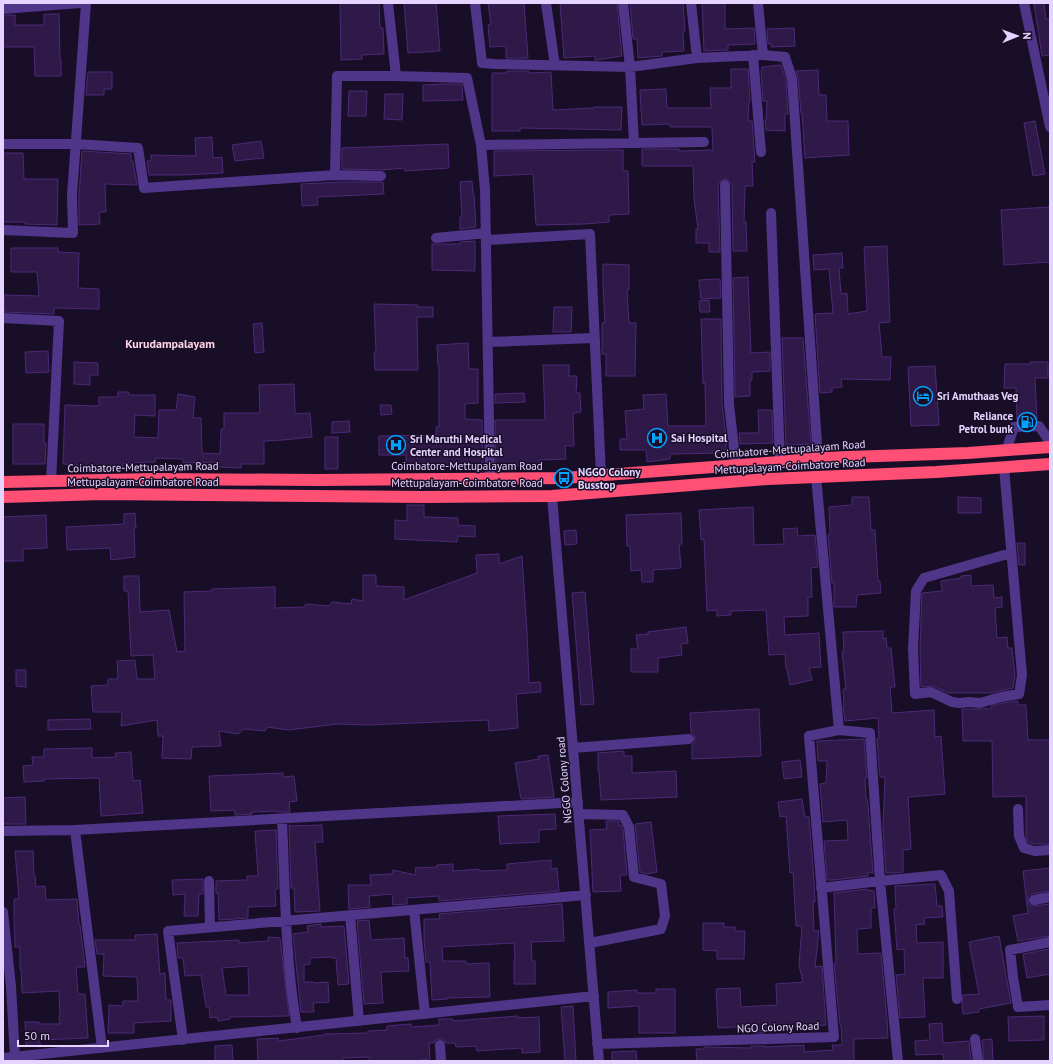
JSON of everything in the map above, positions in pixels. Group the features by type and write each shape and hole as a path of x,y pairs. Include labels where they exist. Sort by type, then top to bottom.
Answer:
{"highway":[{"name":"Coimbatore-Mettupalayam Road","path":"3,482 153,479 551,478 736,466 818,458 968,453 1006,451 1050,446"},
{"name":"Mettupalayam-Coimbatore Road","path":"3,497 103,494 425,498 552,496 816,476 936,472 1050,464"},
{"path":"551,478 552,496"}],"street":[{"path":"3,9 80,3"},
{"path":"3,230 73,233 72,195 86,3"},
{"path":"388,3 396,76"},
{"path":"475,3 482,63 630,67 697,58 758,55 785,57 792,78 818,458"},
{"path":"546,3 555,66"},
{"path":"624,3 630,67 634,143"},
{"path":"691,3 697,58"},
{"path":"758,3 761,152"},
{"path":"1024,3 1050,127"},
{"path":"336,175 337,76 467,78 481,144 485,190 490,479"},
{"path":"481,144 704,142"},
{"path":"3,144 76,144 138,148 144,188 336,175 381,176"},
{"path":"725,185 729,404 736,466"},
{"path":"771,213 780,462"},
{"path":"436,238 590,234 600,476"},
{"path":"3,318 59,321 51,481"},
{"path":"488,342 594,338"},
{"path":"1006,451 1014,427 1039,426 1048,439 1050,446"},
{"path":"1004,467 1022,675 1019,694 980,703 952,702 931,692 915,694 913,649 916,591 924,578 1011,553"},
{"path":"816,476 839,730"},
{"name":"NGGO Colony road","path":"552,496 599,1061"},
{"path":"898,1061 880,881 870,733 839,730 809,736 821,888 880,881 941,875 949,891 957,999"},
{"path":"574,748 688,739"},
{"path":"3,831 75,830 578,802"},
{"path":"1018,809 1019,836 1024,848 1035,851 1050,850"},
{"path":"579,814 623,815 629,827 634,877 661,884 665,916 661,929 590,943"},
{"path":"282,819 286,921 293,1005 297,1028"},
{"path":"75,830 102,1048"},
{"path":"209,881 210,927"},
{"name":"NGO Colony Road","path":"597,1044 834,1037 821,888"},
{"path":"183,1040 168,931 586,895"},
{"path":"1034,900 1050,897"},
{"path":"414,910 425,1014"},
{"path":"3,912 11,986 15,1058"},
{"path":"350,915 359,1021"},
{"path":"1050,942 1010,950 1018,1007 1050,1005"},
{"path":"3,1058 15,1058 594,996"},
{"path":"975,1039 978,1061"},
{"path":"440,1045 441,1061"}],"building":[{"path":"340,3 379,3 380,28 383,28 384,54 362,55 362,59 341,60"},
{"path":"404,3 436,3 440,51 408,53"},
{"path":"488,3 524,3 528,58 506,58 506,46 490,47 488,25 491,24"},
{"path":"560,3 617,3 622,56 597,60 595,60 595,56 564,58"},
{"path":"630,3 683,3 685,31 683,31 684,51 662,52 662,56 638,58 637,39 633,39"},
{"path":"702,3 725,3 725,29 754,28 755,44 728,45 728,50 704,51"},
{"path":"1044,3 1046,19 1050,19 1050,55 1042,56 1034,4"},
{"path":"44,14 59,14 61,76 35,76 34,47 3,47 3,15 15,15 15,25 44,25"},
{"path":"794,28 795,46 771,47 771,43 768,44 767,29"},
{"path":"781,65 786,79 788,114 785,114 785,131 766,130 765,120 767,101 763,101 761,70 762,67"},
{"path":"731,69 748,69 750,102 748,121 752,121 755,162 752,162 753,186 745,186 744,222 746,222 747,251 733,251 732,185 728,180 724,179 718,185 720,252 709,252 709,243 696,243 696,229 698,229 694,199 693,166 642,166 642,149 679,149 679,151 713,150 712,127 670,127 670,124 642,125 640,90 666,89 667,108 711,108 710,88 731,88"},
{"path":"818,70 819,95 826,95 827,121 848,121 849,155 805,158 802,113 796,71"},
{"path":"507,71 529,71 529,73 551,72 553,110 594,107 622,107 621,130 520,128 520,131 492,131 492,73 507,73"},
{"path":"88,72 112,72 112,89 104,89 104,95 86,95"},
{"path":"462,84 463,100 423,101 423,85"},
{"path":"349,91 367,91 366,116 348,116"},
{"path":"385,94 403,94 402,120 384,119"},
{"path":"1035,121 1045,174 1033,176 1024,123"},
{"path":"212,137 213,158 222,157 223,173 149,175 147,161 151,161 151,155 196,156 195,138"},
{"path":"261,141 264,158 235,161 232,145"},
{"path":"448,144 449,168 405,171 404,168 383,170 342,169 342,148"},
{"path":"623,150 623,171 628,171 629,214 609,215 609,222 536,225 533,174 494,176 494,151"},
{"path":"82,151 131,154 131,161 133,161 137,185 105,184 106,212 99,212 100,224 79,225 79,195"},
{"path":"3,153 23,153 24,179 58,179 57,225 25,224 25,222 3,222"},
{"path":"472,181 476,227 460,229 460,217 462,217 460,182"},
{"path":"383,182 384,194 317,197 318,205 302,206 301,184"},
{"path":"1050,207 1050,262 1004,265 1001,210"},
{"path":"475,241 475,271 432,270 432,244 460,244 460,242"},
{"path":"887,246 890,322 879,323 882,357 891,357 890,380 841,379 842,387 832,388 832,392 820,393 815,314 833,313 829,269 814,270 813,255 842,253 843,268 839,268 841,294 847,293 848,314 867,311 864,247"},
{"path":"11,248 58,248 58,252 79,253 78,288 99,289 99,309 54,308 54,314 4,312 4,295 39,296 37,272 11,272"},
{"path":"603,264 629,265 629,290 627,290 629,323 636,323 635,376 606,376 606,354 602,354 602,323 605,323"},
{"path":"748,277 751,353 770,352 770,371 752,372 752,380 750,380 750,396 735,397 733,278"},
{"path":"720,279 721,298 701,299 699,280"},
{"path":"709,300 710,312 700,312 699,301"},
{"path":"374,304 418,305 417,307 433,307 433,317 417,317 418,370 375,370 374,352 376,352"},
{"path":"554,307 572,307 571,332 553,332"},
{"path":"701,319 721,319 722,404 727,444 726,453 670,454 670,459 647,462 646,450 620,450 620,439 627,439 625,411 644,409 643,395 666,394 668,426 706,426"},
{"path":"262,323 264,352 255,353 253,324"},
{"path":"782,338 803,338 811,444 786,445"},
{"path":"468,343 469,369 478,369 478,403 465,404 465,419 482,420 483,468 406,467 406,455 379,455 379,436 436,435 436,427 439,427 439,366 437,345"},
{"path":"48,351 49,372 26,373 25,352"},
{"path":"74,362 98,363 98,375 90,375 90,385 74,384"},
{"path":"1030,362 1048,362 1048,378 1035,378 1037,420 1017,420 1016,388 1004,388 1005,364 1030,364"},
{"path":"543,365 569,365 569,376 577,376 576,393 580,393 581,412 573,413 574,446 565,446 566,459 539,460 539,466 496,468 495,420 545,420"},
{"name":"Sri Amuthaas Veg","path":"935,366 939,425 911,426 908,367"},
{"path":"294,384 295,414 310,413 312,437 264,441 264,464 241,464 241,468 218,467 219,462 183,463 183,459 156,458 155,462 123,463 123,469 96,470 96,466 63,464 65,405 99,406 99,397 118,397 118,392 129,392 129,395 155,395 155,416 135,415 134,437 158,438 159,410 176,410 178,394 195,397 193,418 201,418 202,453 220,454 221,429 224,429 224,413 260,413 259,385"},
{"path":"524,393 525,402 495,403 495,394"},
{"path":"380,405 391,405 392,414 381,415"},
{"path":"758,410 772,410 773,443 740,444 739,433 759,433"},
{"path":"349,421 350,432 332,433 332,422"},
{"path":"13,424 44,424 44,443 46,443 45,464 13,464"},
{"path":"325,437 338,437 338,469 325,469"},
{"path":"852,497 869,497 871,530 875,530 878,581 880,581 881,593 857,595 856,607 834,607 834,583 832,583 828,535 830,533 829,507 852,505"},
{"path":"958,497 981,498 981,513 958,513"},
{"path":"407,505 424,505 424,517 458,518 458,525 475,526 475,537 458,536 457,542 395,539 395,520 407,521"},
{"path":"753,507 754,545 784,544 783,529 797,528 798,536 815,535 818,567 811,568 812,597 808,597 808,616 784,617 785,635 819,633 821,667 809,668 812,680 790,685 786,669 785,654 769,655 766,610 731,611 731,615 717,616 717,610 707,611 704,539 701,540 699,510"},
{"path":"135,513 135,557 111,560 110,548 67,550 66,527 124,524 124,514"},
{"path":"681,513 682,544 679,544 681,568 653,570 653,582 642,582 641,570 631,571 630,546 627,546 626,515"},
{"path":"46,515 47,548 23,549 23,561 3,561 3,517"},
{"path":"576,530 577,544 565,545 564,531"},
{"path":"1017,543 1025,543 1025,565 1019,565"},
{"path":"499,554 499,564 522,556 529,683 540,682 541,692 516,694 518,728 489,731 488,720 367,725 337,724 289,730 267,727 265,731 244,729 238,734 219,731 221,746 192,747 191,759 162,758 163,736 158,736 157,720 121,726 122,712 93,712 91,686 108,685 108,679 118,679 117,661 135,660 137,679 155,679 153,655 131,656 128,591 124,591 124,576 139,576 140,612 169,610 177,652 185,651 184,592 212,591 212,589 275,587 275,608 304,607 306,604 329,606 332,602 351,604 352,599 363,601 363,575 376,575 376,586 404,587 404,600 477,573 476,555"},
{"path":"971,575 971,586 993,585 994,598 1002,597 1002,607 995,608 997,638 1007,637 1008,648 1012,648 1015,676 1013,688 991,693 948,693 933,686 921,687 920,649 922,593 942,591 941,581"},
{"path":"585,592 594,704 581,705 572,593"},
{"path":"686,627 688,643 681,644 682,655 658,658 658,672 631,672 631,649 638,649 636,635"},
{"path":"883,631 883,639 886,638 887,648 891,648 895,687 890,687 892,713 934,710 935,737 941,736 945,794 908,797 911,849 903,850 903,872 894,873 886,873 883,827 885,777 880,777 877,738 879,738 878,718 845,721 843,706 843,689 846,689 842,652 844,652 843,632"},
{"path":"16,670 26,670 26,687 16,686"},
{"path":"1018,701 1018,705 1026,705 1028,740 1050,740 1050,844 1029,843 1026,837 1026,796 993,797 992,741 963,741 962,709 992,708 991,706"},
{"path":"759,709 761,756 692,759 692,745 695,742 695,739 694,735 691,733 690,713"},
{"path":"90,719 91,729 48,730 48,720"},
{"path":"864,739 867,778 865,778 866,799 868,806 873,873 868,872 868,876 827,880 824,841 848,840 847,820 823,822 820,784 826,783 827,761 818,761 817,741"},
{"path":"92,748 92,758 116,757 115,753 131,752 133,781 140,780 143,813 101,816 99,778 44,779 44,781 24,782 23,766 33,765 32,757 44,757 44,749"},
{"path":"624,751 624,756 632,756 632,773 676,771 677,797 601,800 598,753"},
{"path":"548,755 554,797 521,799 515,763 539,759 538,756"},
{"path":"800,760 802,777 784,779 782,762"},
{"path":"283,773 283,777 294,776 297,801 289,802 290,812 252,812 252,814 235,815 235,810 211,811 209,776"},
{"path":"25,797 26,824 3,824 3,798"},
{"path":"802,799 805,817 809,817 815,902 813,902 814,931 819,931 815,967 822,966 826,1025 764,1028 764,1033 753,1033 753,1026 718,1028 716,989 740,988 741,1007 777,1005 776,984 803,982 799,965 802,926 796,926 793,872 790,873 786,816 780,817 778,802"},
{"path":"555,814 556,829 539,830 539,842 500,844 498,816"},
{"path":"606,821 619,821 619,826 621,825 623,829 627,875 620,875 621,891 593,892 590,830 607,829"},
{"path":"651,822 657,872 647,874 640,872 635,824"},
{"path":"289,825 322,825 323,842 315,842 320,911 295,912 294,888 291,888"},
{"path":"276,830 278,889 275,889 276,906 248,907 248,918 219,920 216,881 247,880 247,876 258,876 255,831"},
{"path":"15,851 33,851 36,887 45,886 46,900 77,899 85,967 76,967 78,994 85,994 88,1038 40,1040 40,1046 26,1046 25,1022 60,1024 59,991 22,993 20,947 15,947 14,899 19,899"},
{"path":"551,860 551,869 557,868 559,891 439,901 439,896 407,898 407,904 393,905 392,894 369,896 370,907 349,909 348,885 371,885 370,875 392,874 393,870 416,875 415,868 437,867 437,865 453,864 453,871 479,869 479,871 507,870 507,864"},
{"path":"1050,868 1050,891 1032,894 1028,897 1028,901 1032,906 1050,904 1050,936 1018,941 1013,916 1028,913 1023,871"},
{"path":"203,879 203,894 199,894 198,916 184,916 185,894 173,895 172,880"},
{"path":"935,884 937,906 942,906 943,917 924,918 925,924 916,925 917,943 943,942 943,978 923,978 925,1017 900,1018 896,975 905,974 904,949 897,950 894,909 896,908 895,886"},
{"path":"867,889 874,891 875,908 871,908 871,928 857,929 858,954 881,953 888,1038 854,1039 854,1061 697,1061 696,1049 704,1049 704,1047 751,1048 751,1046 765,1047 804,1045 804,1052 833,1050 832,1045 842,1045 834,963 836,962 834,893"},
{"path":"562,904 564,941 531,942 532,961 535,961 535,984 514,984 514,943 442,947 443,961 466,961 466,964 489,963 490,997 447,998 448,999 432,1000 430,962 426,962 424,919 440,919 439,914"},
{"path":"369,920 371,940 404,938 405,958 408,958 409,971 381,972 383,1003 364,1004 357,921"},
{"path":"703,923 724,923 724,927 735,927 735,931 745,931 744,959 717,959 717,951 703,950"},
{"path":"321,924 321,927 344,926 349,984 338,985 336,958 310,958 310,964 304,965 304,982 328,982 329,1002 313,1003 314,1012 301,1012 293,934 308,932 307,926"},
{"path":"157,934 160,974 165,973 166,1000 171,1000 171,1021 134,1023 134,1033 108,1033 109,1005 123,1006 123,1001 138,1001 137,977 103,976 104,954 97,954 95,940 135,940 135,935"},
{"path":"999,936 1011,1003 979,1009 979,1012 963,1014 963,995 979,994 969,942"},
{"path":"268,937 280,938 289,1016 230,1017 230,1019 218,1021 217,1017 210,1018 209,1007 206,1007 201,975 185,976 183,958 178,958 177,943 239,940 239,943 268,941","holes":["248,966 249,995 226,995 222,968"]},
{"path":"1050,949 1050,974 1027,978 1023,954"},
{"path":"656,989 675,989 675,1033 639,1033 639,1006 608,1008 608,992 637,990 637,993 656,993"},
{"path":"573,1006 576,1061 565,1061 561,1007"},
{"path":"518,1016 518,1018 539,1017 540,1052 522,1053 522,1048 477,1051 476,1046 456,1047 455,1043 446,1043 443,1039 440,1039 436,1040 434,1043 429,1043 430,1059 413,1061 370,1061 369,1057 343,1058 343,1061 258,1061 257,1039 278,1038 279,1041 324,1034 368,1033 368,1031 387,1030 387,1026 411,1024 411,1027 439,1025 439,1019 453,1019 453,1021"},
{"path":"1044,1016 1044,1040 1009,1041 1008,1017"},
{"path":"942,1023 943,1043 969,1041 971,1061 944,1061 943,1054 916,1055 915,1041 930,1040 929,1024"},
{"path":"992,1039 993,1061 984,1061 982,1040"},
{"path":"232,1045 233,1061 215,1061 215,1046"},
{"path":"636,1051 637,1061 612,1061 612,1052"}],"place":[{"name":"Sri Amuthaas Veg","path":"923,396"},
{"name":"Reliance Petrol bunk","path":"1027,422"},
{"name":"Sai Hospital","path":"657,438"},
{"name":"Sri Maruthi Medical Center and Hospital","path":"396,445"},
{"name":"NGGO Colony Busstop","path":"564,478"}],"district":[{"name":"Kurudampalayam","path":"170,343"}]}
